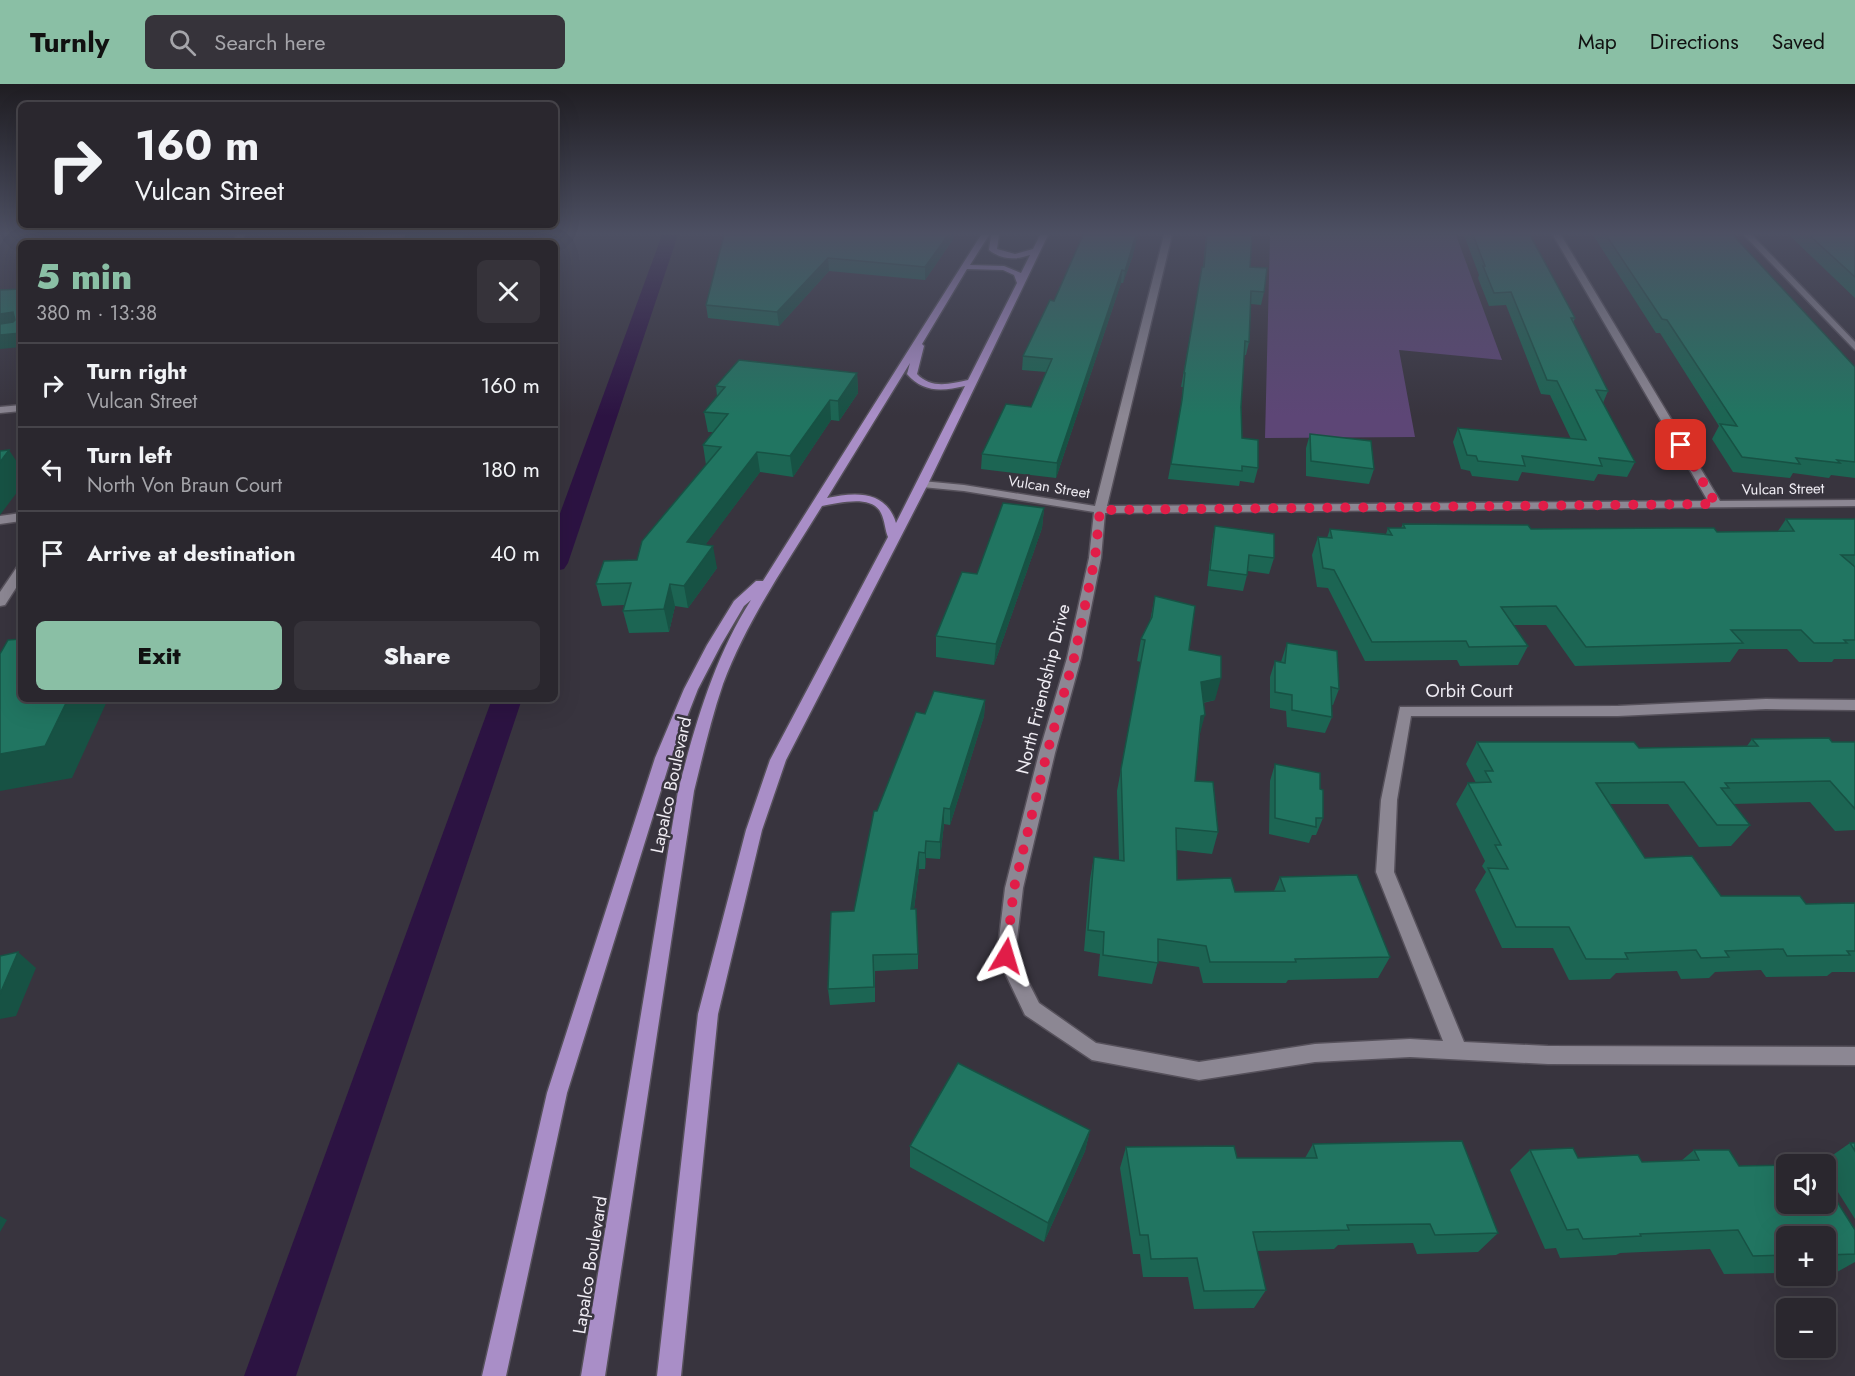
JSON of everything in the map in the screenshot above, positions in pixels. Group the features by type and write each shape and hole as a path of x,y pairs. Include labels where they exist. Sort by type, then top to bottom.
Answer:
{"main road":[{"name":"Lapalco Boulevard","path":"593,1376 654,987 693,760 717,682 735,642 772,574 947,295"},
{"path":"669,1376 708,1014 754,830 778,760 922,483 1013,295"},
{"path":"922,335 912,374 916,379 932,387 943,388 971,382"},
{"path":"816,504 840,498 859,498 878,502 884,507 893,535"},
{"path":"494,1376 557,1093 663,758 691,689 738,604 772,574"}],"street":[{"name":"North Friendship Drive","path":"1153,295 1100,510 1095,558 1074,658 1047,753 1014,888 1006,956 1032,1009 1092,1051 1199,1071 1315,1053 1410,1048 1548,1055 1855,1056"},
{"path":"1593,295 1716,504"},
{"path":"1806,295 1855,347"},
{"path":"0,410 18,408"},
{"name":"Vulcan Street","path":"922,483 1100,510 1855,503"},
{"path":"0,520 18,517"},
{"path":"0,602 18,575"},
{"name":"Orbit Court","path":"1458,1052 1384,872 1389,801 1405,711 1618,711 1766,704 1855,705"}],"shaded area":[{"path":"1269,295 1478,295 1502,360 1399,350 1415,437 1265,438"}],"building":[{"path":"0,295 18,295 18,333 0,335 0,324 15,320 13,312 0,314"},
{"path":"708,295 793,295 777,312 706,305"},
{"path":"1057,295 1113,295 1057,463 982,454 1006,404 1031,407 1052,359 1023,356 1050,300 1054,301"},
{"path":"1197,295 1251,295 1249,342 1245,341 1241,407 1242,438 1258,440 1258,468 1242,466 1242,471 1171,464 1182,400 1184,373"},
{"path":"1512,295 1563,295 1575,318 1571,318 1608,391 1596,390 1635,462 1599,458 1602,466 1522,456 1525,466 1478,461 1476,456 1467,455 1458,428 1586,440 1557,381 1547,380"},
{"path":"1646,295 1789,295 1855,367 1855,462 1837,460 1840,463 1796,458 1800,464 1742,457 1720,424 1737,426 1667,320 1662,319"},
{"path":"739,360 857,373 838,401 830,400 790,456 757,452 687,542 713,546 684,586 670,584 664,609 623,611 631,583 596,584 604,561 637,560 642,541 721,447 703,445 728,414 704,412 725,387 716,386"},
{"path":"1310,434 1371,441 1374,469 1311,461"},
{"path":"9,450 0,462 0,451"},
{"path":"1003,503 1044,508 996,644 936,636 962,572 977,574"},
{"path":"1786,519 1855,519 1855,555 1841,555 1855,567 1855,640 1844,640 1847,643 1814,643 1801,630 1731,630 1743,643 1586,647 1556,606 1501,607 1528,646 1469,647 1466,641 1372,642 1334,570 1323,568 1318,537 1332,538 1330,529 1392,535 1388,528 1405,528 1403,524 1528,525 1531,529 1714,528 1717,532 1794,531"},
{"path":"1215,526 1274,534 1274,558 1249,555 1247,575 1210,570"},
{"path":"1155,596 1195,606 1189,650 1221,656 1221,678 1201,682 1205,715 1201,716 1195,781 1213,782 1218,832 1176,828 1177,880 1231,878 1235,892 1285,891 1280,877 1357,875 1390,957 1295,959 1296,962 1210,962 1206,946 1158,939 1158,963 1103,955 1104,932 1088,930 1094,857 1124,861 1121,769 1145,640 1141,639 1152,617"},
{"path":"18,639 18,702 67,702 45,746 0,754 0,654 8,640"},
{"path":"1287,643 1337,651 1339,689 1331,687 1332,717 1292,710 1292,695 1275,692 1275,661 1285,663"},
{"path":"934,691 985,700 950,809 944,808 940,842 926,841 925,853 919,852 911,909 916,909 918,954 873,955 874,987 828,989 831,912 854,911 874,811 877,811 916,712 925,714"},
{"path":"1829,738 1832,742 1855,742 1855,809 1830,781 1725,783 1729,788 1721,788 1750,825 1717,825 1684,782 1596,783 1645,858 1692,856 1721,896 1800,896 1806,904 1855,903 1855,951 1847,951 1850,955 1787,956 1783,949 1725,951 1729,957 1701,958 1696,950 1625,953 1628,959 1586,959 1569,927 1516,927 1488,868 1508,869 1495,845 1501,845 1468,783 1491,782 1485,771 1493,771 1477,742 1634,742 1639,748 1758,746 1752,739"},
{"path":"1275,764 1320,773 1320,789 1323,790 1323,818 1316,818 1316,827 1275,818"},
{"path":"18,952 0,994 0,956"},
{"path":"958,1063 1090,1130 1048,1223 910,1146"},
{"path":"1462,1141 1498,1233 1435,1235 1430,1224 1347,1225 1349,1230 1253,1232 1266,1290 1204,1291 1197,1258 1151,1259 1148,1235 1140,1235 1126,1147 1234,1146 1237,1158 1317,1158 1313,1144"},
{"path":"1573,1148 1578,1158 1638,1155 1642,1162 1699,1160 1694,1150 1729,1150 1739,1166 1776,1165 1776,1214 1836,1214 1836,1200 1855,1230 1855,1254 1836,1255 1836,1226 1776,1226 1776,1255 1753,1256 1738,1230 1583,1239 1578,1229 1567,1230 1530,1150"}],"waterway":[{"path":"558,554 649,295"},
{"path":"270,1376 506,702"}],"route":[{"path":"1006,956 1014,888 1047,753 1074,658 1095,558 1100,510 1716,504 1681,445"}]}
